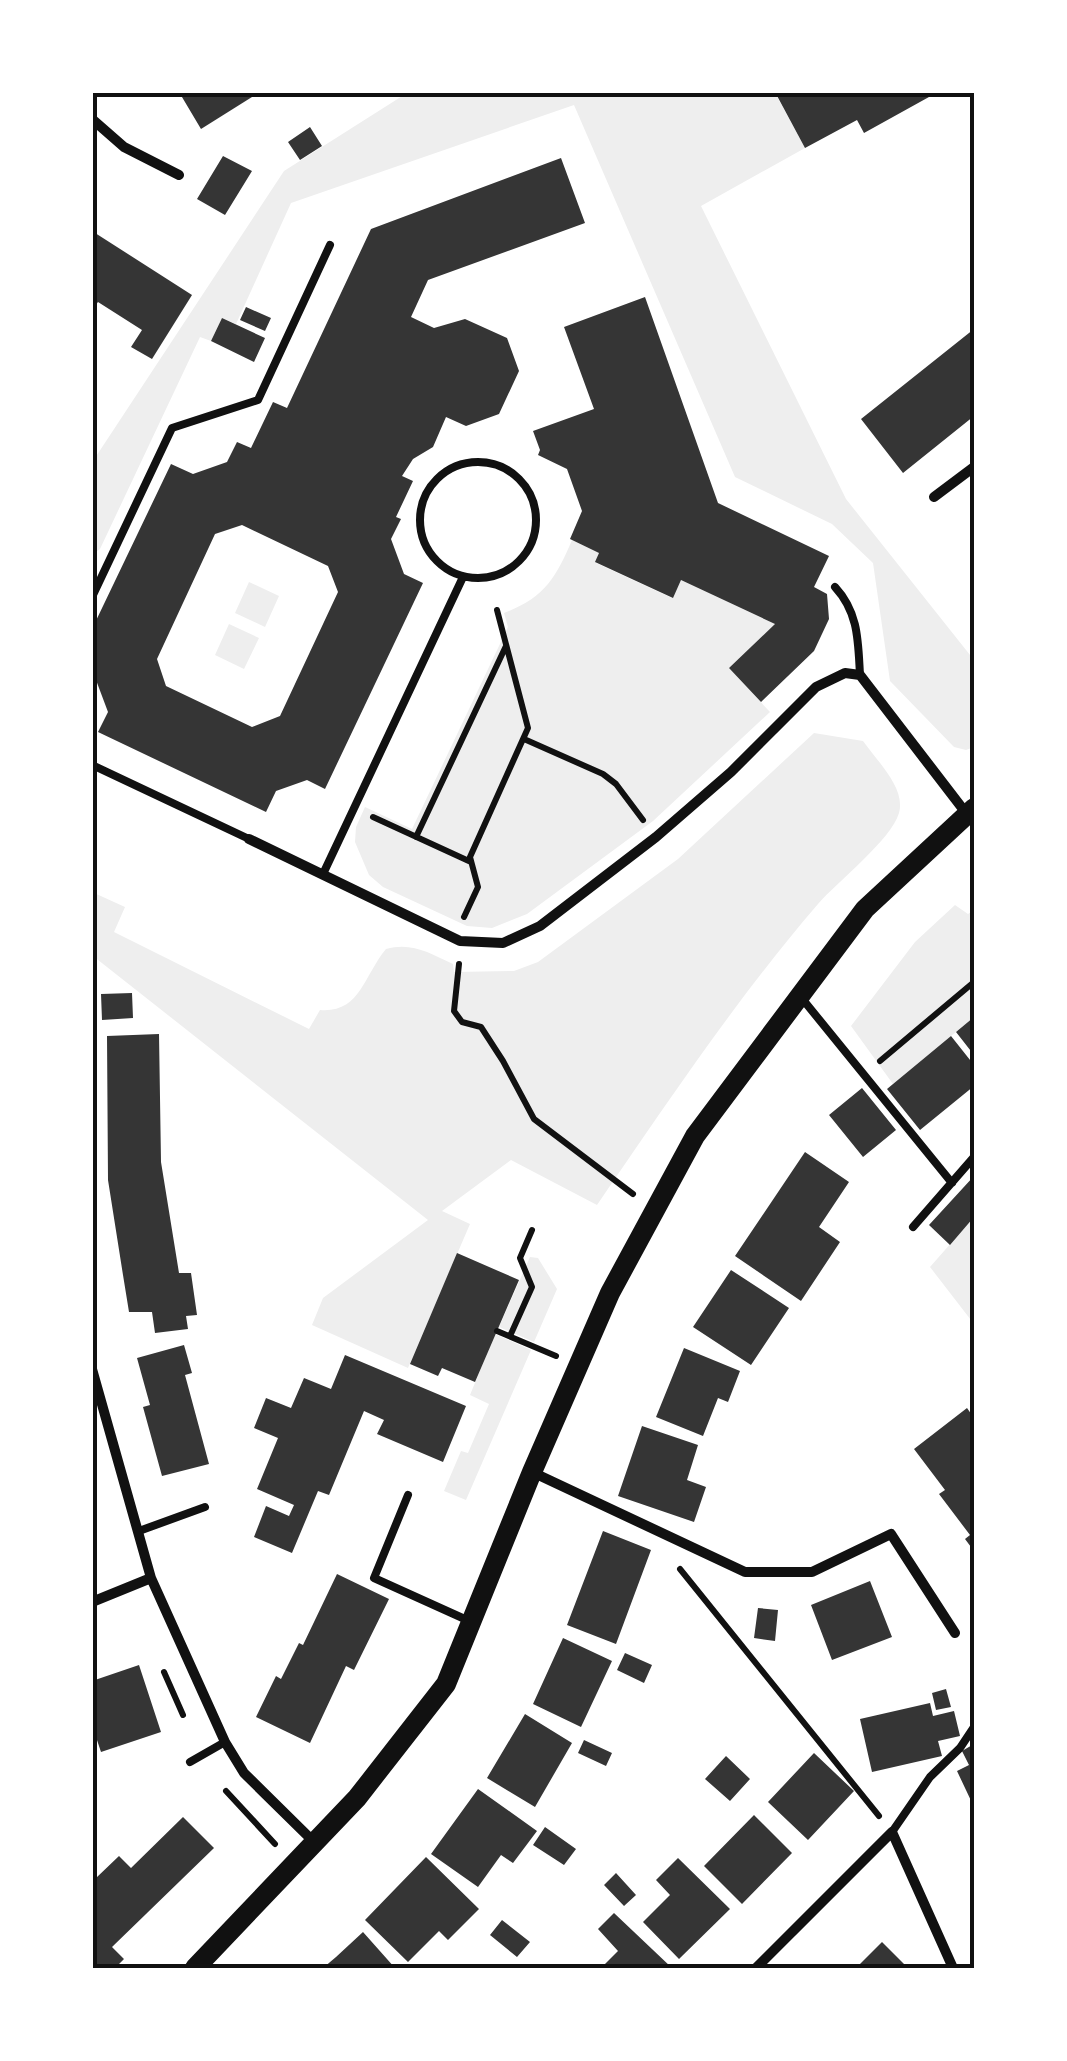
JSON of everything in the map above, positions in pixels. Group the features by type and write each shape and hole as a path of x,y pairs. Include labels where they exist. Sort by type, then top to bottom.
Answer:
{"main road":[{"path":"195,1968 357,1798 446,1684 610,1292 695,1136 872,901 971,811"}],"street":[{"path":"92,119 124,147 179,175"},
{"path":"934,497 974,467"},
{"path":"249,839 460,941 502,943 540,926 656,837 731,772 816,687 845,673 860,675 971,811"},
{"path":"92,1368 151,1578 224,1742 244,1772 314,1842"},
{"path":"532,1472 745,1572 812,1572 891,1534 955,1633"},
{"path":"92,1602 151,1578"},
{"path":"756,1968 892,1832 953,1968"}],"lane":[{"path":"92,597 172,428 258,400 330,245"},
{"path":"470,462 493,464 514,474 529,491 536,513 534,536 524,556 507,571 486,578 462,577 442,567 428,550 420,528 422,505 432,485 449,470 470,462"},
{"path":"323,874 462,577"},
{"path":"836,587 847,599 854,616 860,675"},
{"path":"92,765 249,839"},
{"path":"800,996 952,1183"},
{"path":"913,1227 974,1157"},
{"path":"408,1495 374,1578 471,1622"},
{"path":"138,1531 206,1506"},
{"path":"892,1832 930,1777 960,1748 974,1726"},
{"path":"190,1762 224,1742"}],"path":[{"path":"497,610 528,728 470,857 478,887 461,923 454,1011 468,1025 480,1027 534,1119 613,1182"},
{"path":"416,837 506,644"},
{"path":"524,738 603,774 616,784 637,812"},
{"path":"354,808 471,862"},
{"path":"863,1075 974,982"},
{"path":"510,1336 532,1286 520,1258 532,1230"},
{"path":"497,1331 578,1365"},
{"path":"644,1525 892,1832"}],"shaded area":[{"path":"407,93 775,93 805,148 701,206 846,499 974,660 974,747 954,747 890,681 873,563 832,524 735,477 574,105 291,203 236,324 222,318 211,341 200,337 100,549 93,554 93,461 284,171"},
{"path":"572,540 599,553 596,563 672,598 681,580 775,624 729,668 770,712 653,821 527,914 492,928 467,926 383,887 369,875 355,842 356,827 365,807 412,829 508,627 504,613 529,601 547,585"},
{"path":"249,582 279,596 265,627 235,613"},
{"path":"229,624 259,638 244,669 215,655"},
{"path":"814,733 863,741 898,794 899,813 894,824 818,904 759,976 597,1205 511,1160 442,1211 470,1224 408,1368 312,1325 323,1298 428,1220 93,956 92,892 125,907 114,932 309,1029 320,1010 344,1006 352,999 386,949 420,950 453,964 454,972 514,971 538,962 678,859"},
{"path":"955,905 968,914 974,910 974,1017 893,1084 851,1026 915,942"},
{"path":"974,1217 974,1324 930,1267"},
{"path":"530,1257 538,1258 557,1289 534,1342 499,1327"},
{"path":"495,1334 531,1350 466,1500 444,1491 461,1451 468,1453 489,1404 470,1395"}],"building":[{"path":"179,92 248,92 252,97 201,129"},
{"path":"775,92 938,92 864,133 857,120 805,148"},
{"path":"310,127 322,146 300,160 288,142"},
{"path":"223,156 252,171 225,215 197,199"},
{"path":"561,158 585,223 428,280 411,317 434,328 465,319 507,338 519,371 499,414 466,426 446,417 433,447 413,459 402,476 413,481 396,517 401,519 391,539 404,574 423,583 325,789 307,780 276,791 266,812 98,732 108,712 96,680 92,679 92,629 171,464 193,474 227,462 237,442 251,448 273,402 287,408 371,229","holes":["242,525 328,566 338,592 280,716 252,727 166,686 157,659 215,534"]},
{"path":"92,231 192,295 152,359 131,347 142,330 98,302 92,310"},
{"path":"645,297 718,503 829,556 814,587 827,594 829,619 814,651 761,702 729,668 775,624 681,580 673,598 595,562 599,553 570,539 582,511 567,469 538,455 533,431 594,409 564,327"},
{"path":"246,307 271,318 265,331 240,320"},
{"path":"222,318 265,338 254,362 211,341"},
{"path":"974,329 974,416 903,473 861,419"},
{"path":"132,993 133,1018 102,1020 101,994"},
{"path":"974,1017 974,1055 956,1032"},
{"path":"159,1034 161,1162 179,1273 191,1273 197,1315 186,1316 188,1329 155,1333 152,1312 129,1312 123,1275 108,1180 107,1036"},
{"path":"951,1036 974,1065 974,1086 920,1130 887,1089"},
{"path":"862,1088 896,1130 863,1157 829,1115"},
{"path":"805,1152 849,1182 819,1227 840,1242 801,1301 735,1256"},
{"path":"974,1176 974,1217 950,1245 929,1225"},
{"path":"457,1253 519,1280 475,1382 442,1368 438,1376 410,1364"},
{"path":"731,1270 789,1308 751,1365 693,1327"},
{"path":"184,1345 192,1373 185,1375 209,1464 162,1476 143,1407 150,1405 137,1358"},
{"path":"684,1348 740,1371 728,1402 718,1398 703,1436 656,1417"},
{"path":"345,1355 466,1406 443,1462 377,1434 384,1420 364,1411 329,1495 318,1491 292,1553 254,1537 266,1506 289,1516 294,1505 257,1489 278,1438 254,1428 266,1398 291,1408 304,1378 331,1389"},
{"path":"967,1408 974,1418 974,1551 965,1539 970,1535 939,1494 945,1490 914,1449"},
{"path":"642,1426 698,1445 687,1480 706,1487 694,1522 618,1496"},
{"path":"603,1531 651,1550 616,1644 567,1625"},
{"path":"337,1574 389,1599 354,1670 346,1666 310,1743 256,1717 276,1676 281,1679 299,1643 303,1645"},
{"path":"870,1581 892,1637 832,1660 811,1605"},
{"path":"758,1608 778,1610 775,1641 754,1638"},
{"path":"563,1638 612,1661 581,1727 533,1704"},
{"path":"625,1653 652,1665 644,1683 617,1670"},
{"path":"139,1665 161,1732 101,1752 96,1737 92,1738 92,1681"},
{"path":"946,1689 951,1707 936,1710 932,1693"},
{"path":"930,1703 933,1716 954,1711 960,1736 938,1741 942,1756 872,1772 860,1719"},
{"path":"525,1714 572,1743 535,1807 487,1778"},
{"path":"584,1740 612,1753 606,1766 578,1753"},
{"path":"974,1744 974,1807 957,1771 969,1765 962,1751"},
{"path":"814,1753 854,1791 808,1840 768,1802"},
{"path":"726,1756 750,1779 730,1801 705,1779"},
{"path":"478,1789 537,1831 513,1863 501,1855 478,1887 431,1854"},
{"path":"754,1815 792,1853 742,1904 704,1866"},
{"path":"183,1817 214,1848 112,1947 124,1959 115,1968 92,1968 92,1875 96,1878 119,1856 131,1868"},
{"path":"545,1827 576,1849 564,1865 533,1845"},
{"path":"426,1857 479,1909 448,1940 439,1931 408,1962 365,1920"},
{"path":"678,1858 730,1909 679,1959 643,1922 670,1895 656,1880"},
{"path":"616,1873 636,1895 624,1906 604,1885"},
{"path":"614,1913 672,1968 601,1968 618,1951 598,1929"},
{"path":"502,1920 530,1942 517,1957 490,1935"},
{"path":"363,1932 395,1968 323,1968 336,1957"},
{"path":"882,1942 908,1968 856,1968"}]}
